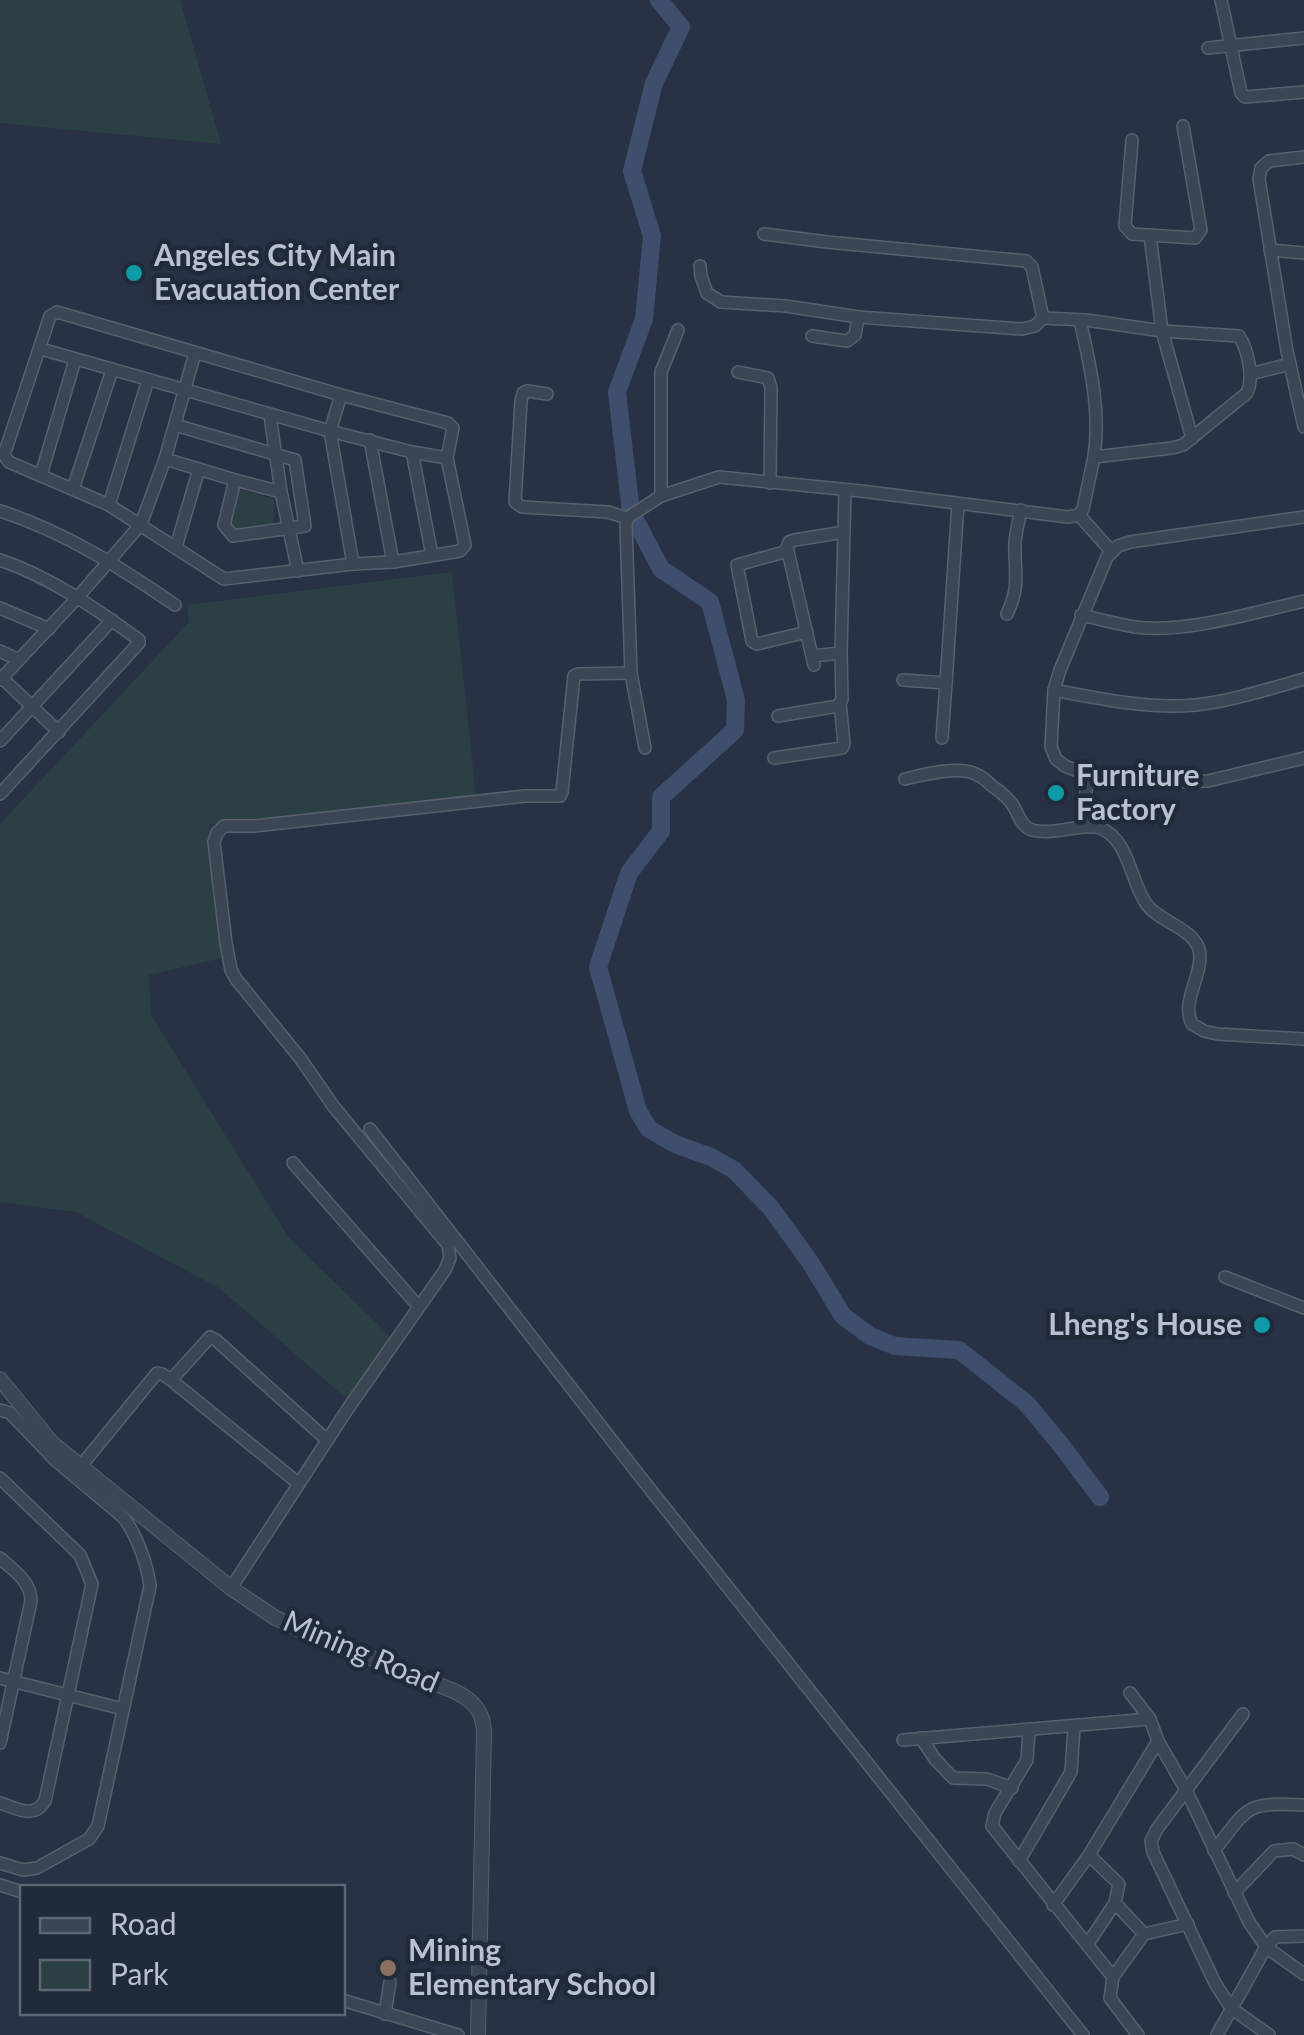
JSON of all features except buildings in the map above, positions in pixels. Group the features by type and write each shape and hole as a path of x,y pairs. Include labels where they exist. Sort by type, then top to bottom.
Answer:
{"street":[{"path":"1221,0 1244,97 1304,92"},
{"path":"1208,48 1304,38"},
{"path":"1132,140 1124,226 1132,234 1194,238 1200,234 1183,126"},
{"path":"1304,157 1269,161 1260,168 1258,179 1304,427"},
{"path":"764,234 1026,261 1032,267 1043,318"},
{"path":"1150,235 1162,331 1192,438"},
{"path":"1270,250 1304,253"},
{"path":"700,266 706,293 721,302 1029,329 1043,318 1242,337 1250,387 1192,438 1172,448 1094,457"},
{"path":"57,312 195,353 448,423 453,428 448,458 465,545 460,551 393,562 224,579 109,504 9,462 4,455 50,316 57,312"},
{"path":"812,336 847,341 856,335 858,317"},
{"path":"548,394 527,391 521,401 515,502 522,507 632,516 661,496 720,477 1068,517 1079,515 1083,509 1098,430 1080,320"},
{"path":"661,496 661,372 678,330"},
{"path":"41,349 270,415 448,458"},
{"path":"59,732 1,679 141,524 165,459 195,353"},
{"path":"41,475 74,360"},
{"path":"1250,374 1290,364"},
{"path":"73,488 112,370"},
{"path":"738,372 768,378 771,388 770,483"},
{"path":"109,504 148,380"},
{"path":"341,395 330,431 354,564"},
{"path":"270,415 298,571"},
{"path":"175,425 292,458 296,462 306,524 303,528 234,536 224,526 236,480"},
{"path":"370,440 393,562"},
{"path":"412,452 432,555"},
{"path":"165,459 281,492"},
{"path":"176,547 199,469"},
{"path":"774,758 842,748 844,744 840,703 845,490"},
{"path":"942,738 958,504"},
{"path":"1006,614 1014,597 1018,572 1015,541 1021,510"},
{"path":"0,511 38,524 110,561 176,606"},
{"path":"1079,515 1111,551"},
{"path":"632,516 626,580 631,673 645,748"},
{"path":"1304,517 1130,542 1111,551 1054,690 1051,746 1056,759 1087,775 1168,782 1208,780 1304,758"},
{"path":"841,653 813,660 788,551 789,542 844,532"},
{"path":"788,551 737,565 752,642 807,632"},
{"path":"0,560 23,568 77,598 139,640 138,646 0,794"},
{"path":"1082,615 1138,628 1175,626 1210,623 1304,600"},
{"path":"0,608 49,629"},
{"path":"0,741 112,620"},
{"path":"0,651 19,660"},
{"path":"231,1588 450,1258 448,1245 334,1106 231,970 214,842 216,832 224,826 525,796 560,796 574,676 631,673"},
{"path":"1054,690 1121,702 1194,705 1304,679"},
{"path":"903,680 946,682"},
{"path":"778,716 834,708 840,703"},
{"path":"905,779 963,770 975,773 1010,800 1028,829 1104,829 1120,846 1146,903 1190,936 1197,946 1199,958 1188,1012 1192,1024 1217,1034 1304,1039"},
{"path":"1084,826 1087,775"},
{"path":"370,1129 1082,2035"},
{"path":"293,1163 419,1308"},
{"path":"450,1258 464,1252"},
{"path":"1226,1278 1304,1308"},
{"path":"171,1380 210,1337 327,1440"},
{"path":"80,1467 157,1373 171,1380 298,1483"},
{"name":"Mining Road","path":"0,1379 52,1443 231,1588 300,1630 454,1691 472,1702 482,1715 478,2035"},
{"path":"0,1410 10,1412 46,1451 124,1518 149,1574 150,1586 98,1826 88,1839 37,1868 23,1870 0,1863"},
{"path":"0,1478 80,1555 92,1584 43,1806 28,1812 0,1802"},
{"path":"0,1558 32,1591 0,1743"},
{"path":"0,1678 123,1709"},
{"path":"1130,1694 1150,1720 1249,1922 1266,1947 1304,1974"},
{"path":"1242,1714 1151,1842 1215,1983 1231,2008 1269,2035"},
{"path":"904,1740 1150,1720"},
{"path":"1019,1861 1071,1772 1074,1727"},
{"path":"1029,1730 1027,1760 991,1824 1113,1977"},
{"path":"921,1738 953,1778 988,1779 1012,1788"},
{"path":"1054,1905 1090,1855 1158,1741"},
{"path":"1214,1851 1239,1819 1256,1805 1304,1805"},
{"path":"1234,1893 1274,1851 1294,1848 1304,1855"},
{"path":"1087,1945 1115,1903 1119,1884 1090,1855"},
{"path":"1115,1903 1144,1934"},
{"path":"1138,2035 1110,1998 1113,1977 1144,1934 1188,1924"},
{"path":"1218,2035 1266,1947 1275,1938 1304,1936"},
{"path":"385,2014 390,1982"},
{"path":"345,2001 458,2035"}],"green space":[{"path":"0,0 180,0 221,144 0,123"},
{"path":"236,488 274,499 273,529 228,531"},
{"path":"452,572 476,797 209,824 222,958 149,975 151,1015 289,1238 391,1337 347,1399 219,1288 76,1212 0,1202 0,824 189,622 187,605"}],"waterway":[{"path":"659,0 681,27 654,83 632,171 652,236 644,319 617,392 631,512 661,569 710,602 736,700 735,730 661,797 661,831 629,873 598,967 638,1111 649,1129 734,1170 771,1208 843,1316 870,1336 895,1346 959,1350 1027,1404 1100,1497"}],"place":[{"name":"Angeles City Main Evacuation Center","path":"134,273"},
{"name":"Furniture Factory","path":"1056,793"},
{"name":"Lheng's House","path":"1262,1325"},
{"name":"Mining Elementary School","path":"388,1968"}]}
